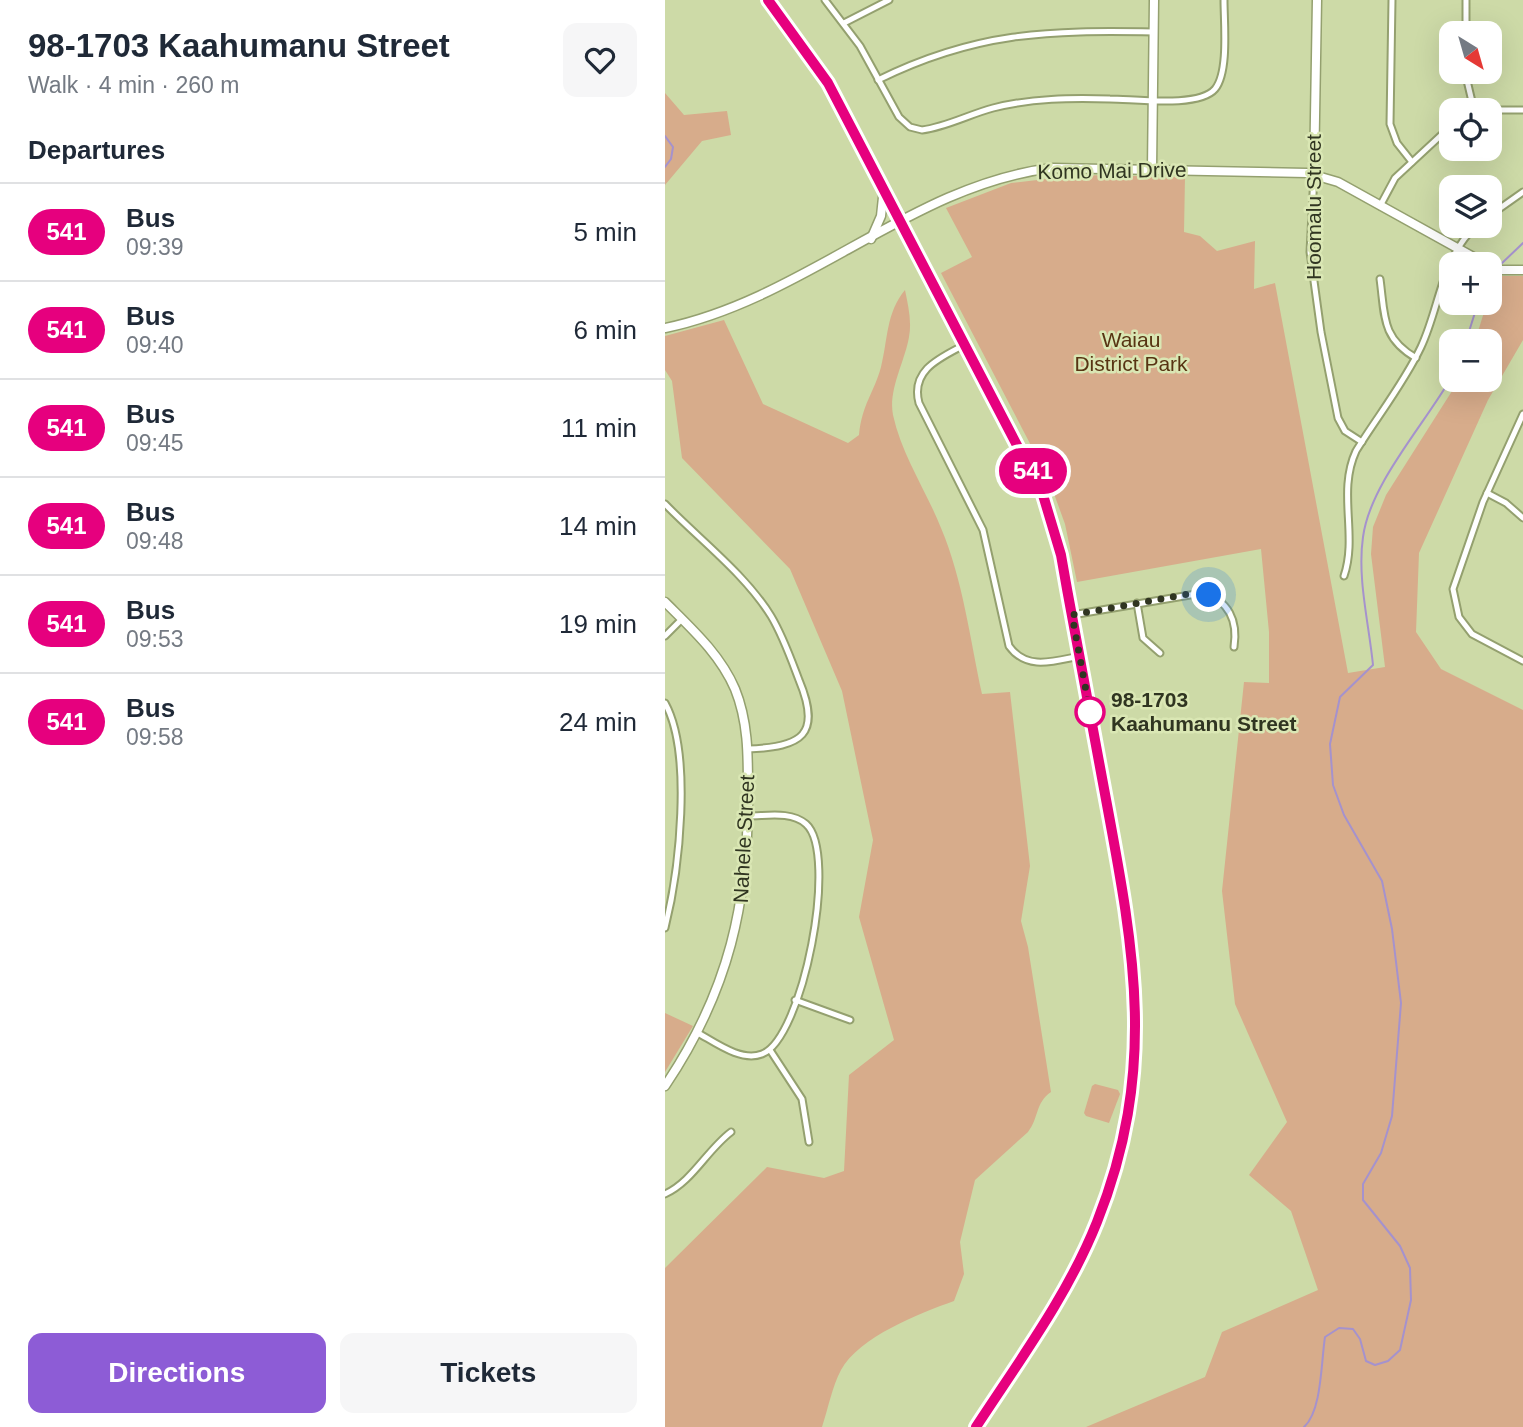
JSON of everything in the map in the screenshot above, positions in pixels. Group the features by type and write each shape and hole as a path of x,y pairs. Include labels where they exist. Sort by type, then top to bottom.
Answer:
{"street":[{"path":"768,0 824,75 1043,495 1057,536 1133,951 1136,1035 1129,1105 1109,1189 1081,1257 1053,1309 976,1427"},
{"path":"825,0 843,23 899,117 917,130 1034,100 1195,99 1206,96 1216,88 1223,66 1224,0"},
{"path":"843,23 889,0"},
{"path":"1152,169 1154,0"},
{"name":"Hoomalu Street","path":"1317,0 1310,252 1321,332 1338,418 1345,431 1361,442"},
{"path":"1392,0 1390,124 1397,143 1412,162"},
{"path":"1466,0 1466,21"},
{"path":"878,80 953,49 1013,35 1065,30 1154,32"},
{"path":"1502,110 1523,110"},
{"path":"1380,206 1395,178 1439,138"},
{"name":"Komo Mai Drive","path":"665,328 747,303 963,191 1016,174 1071,167 1314,174 1338,182 1464,252"},
{"path":"871,239 881,216 884,188"},
{"path":"1502,207 1523,192"},
{"path":"1344,576 1348,564 1346,480 1361,442 1416,358 1424,341 1441,283 1467,238"},
{"name":"Komo Mai Drive","path":"1502,270 1523,270"},
{"path":"1380,279 1389,333 1395,344 1416,358"},
{"path":"966,344 934,361 924,371 917,388 919,403 983,530 1009,646 1020,658 1033,662 1080,656"},
{"path":"1523,414 1486,494 1456,575 1454,603 1462,622 1472,634 1523,661"},
{"path":"1486,494 1506,503 1523,518"},
{"path":"665,504 767,610 809,704 809,723 798,740 783,747 748,749"},
{"path":"1072,615 1195,593 1213,597 1224,604 1231,615 1236,633 1234,647"},
{"name":"Nahele Street","path":"665,602 715,654 731,681 743,714 748,749 749,816 747,863 737,927 724,973 698,1033 665,1086"},
{"path":"1137,603 1143,638 1160,653"},
{"path":"665,636 682,619"},
{"path":"665,703 672,718 678,745 679,832 675,884 665,928"},
{"path":"665,721 672,718"},
{"path":"698,1033 740,1054 756,1055 770,1050 781,1037 795,1000 815,920 817,842 810,827 797,818 749,816"},
{"path":"795,1000 850,1020"},
{"path":"770,1050 802,1099 809,1142"},
{"path":"665,1194 678,1186 730,1132"}],"green space":[{"path":"665,93 684,115 727,111 731,135 702,141 665,185"},
{"name":"Waiau District Park","path":"1080,175 1185,177 1184,232 1200,236 1217,251 1255,241 1254,289 1275,283 1348,673 1385,667 1371,554 1373,527 1386,495 1451,392 1493,392 1419,553 1416,632 1441,669 1523,710 1523,1427 1086,1427 1205,1377 1222,1332 1318,1290 1291,1211 1249,1175 1287,1122 1235,1004 1222,891 1244,682 1269,683 1269,632 1261,549 1077,582 1065,524 1049,480 941,273 972,257 946,208 1011,183"},
{"path":"1502,276 1523,276 1523,340 1502,376 1502,329 1479,329 1483,315 1502,315"},
{"path":"905,290 910,331 895,386 893,415 902,445 949,548 982,694 1010,692 1030,866 1021,921 1028,947 1051,1092 1042,1101 1028,1132 975,1180 960,1242 964,1274 954,1301 892,1328 861,1347 841,1370 822,1427 665,1427 665,1268 767,1167 824,1178 844,1171 849,1075 894,1040 859,917 873,840 842,691 790,569 682,458 672,381 665,370 665,336 724,320 763,404 848,443 859,435 863,415 881,367 891,317"},
{"path":"665,1013 693,1026 665,1072"},
{"path":"1095,1084 1118,1090 1120,1094 1109,1123 1084,1113"}],"waterway":[{"path":"665,136 673,147 671,159 665,167"},
{"path":"1502,263 1523,243"},
{"path":"1470,329 1474,315"},
{"path":"1304,1427 1310,1420 1317,1398 1325,1337 1339,1328 1353,1329 1360,1339 1366,1361 1375,1365 1388,1361 1400,1350 1411,1300 1410,1268 1400,1246 1363,1200 1363,1184 1381,1153 1392,1116 1401,1003 1392,929 1382,881 1344,815 1333,785 1330,744 1340,697 1373,665 1361,569 1363,537 1368,517 1376,496 1399,455 1442,392"}],"bus line":[{"name":"541","path":"768,0 814,60 828,83 1031,467 1043,495 1061,555 1130,932 1136,1000 1134,1070 1125,1127 1109,1189 1094,1230 1071,1277 976,1427"}],"place":[{"name":"98-1703 Kaahumanu Street","path":"1090,712"}],"route":[{"path":"1090,712 1072,615 1188,594 1209,595"}]}
